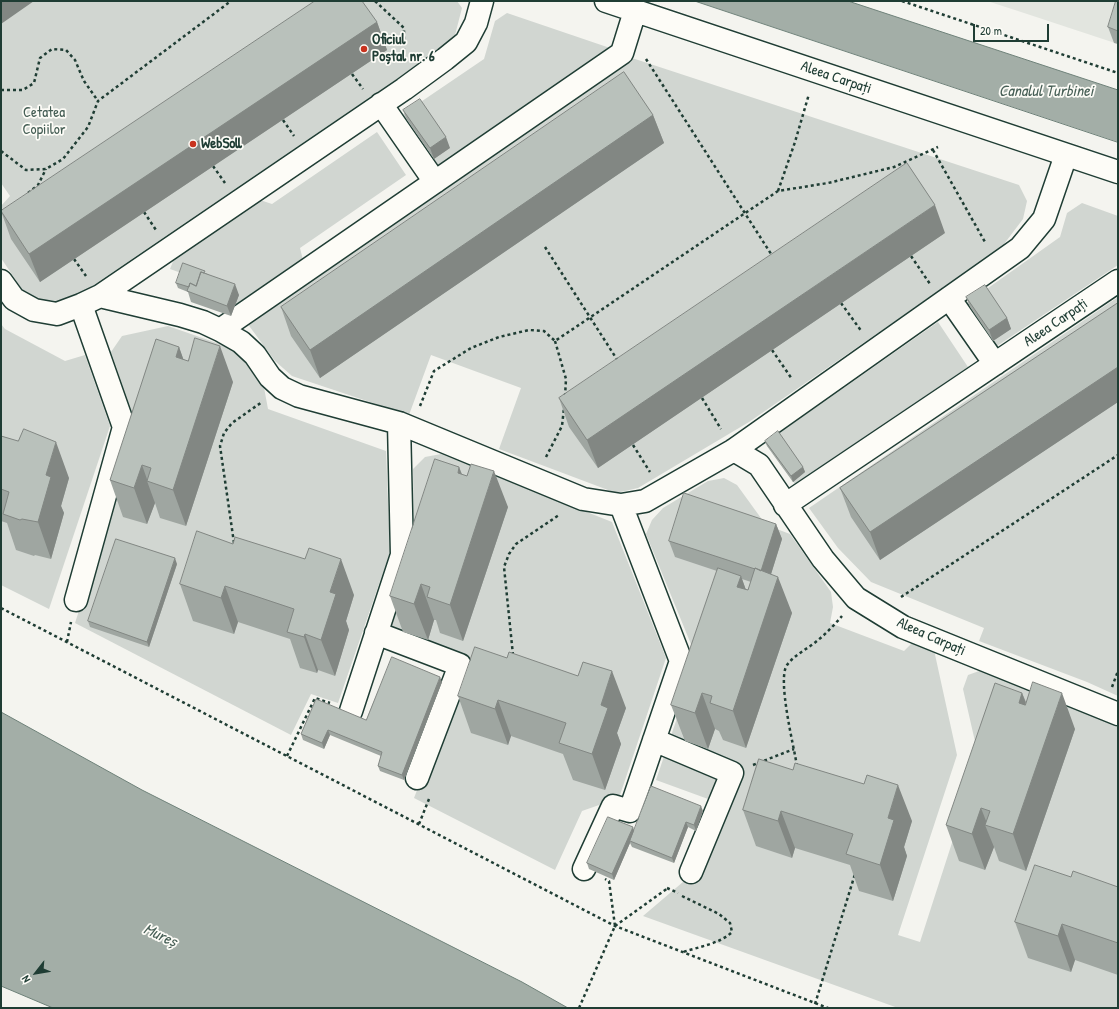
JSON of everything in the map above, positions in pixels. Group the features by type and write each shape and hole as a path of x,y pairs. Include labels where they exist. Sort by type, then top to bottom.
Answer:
{"street":[{"path":"1,281 14,299 34,310 56,314 91,300 382,104 446,59 466,42 476,23 482,1"},
{"name":"Aleea Carpați","path":"606,1 1118,172"},
{"path":"220,330 622,53 635,11"},
{"path":"382,104 435,182"},
{"path":"91,300 188,317 203,322 241,342 255,355 270,377 282,388 299,396 405,426 583,499 621,505 645,501 734,450 1020,248 1044,219 1066,155"},
{"name":"Aleea Carpați","path":"785,505 1118,281"},
{"path":"76,600 124,427 91,300"},
{"path":"946,300 995,364"},
{"path":"351,711 402,555 405,426"},
{"name":"Aleea Carpați","path":"734,450 759,465 823,559 856,598 903,627 1118,714"},
{"path":"584,869 613,806 630,811 681,661 621,505"},
{"path":"376,633 460,665 424,786"},
{"path":"654,740 732,773 691,872"}],"path":[{"path":"1,150 26,170 46,169 63,159 88,127 98,101 231,1"},
{"path":"376,1 404,28 404,89"},
{"path":"902,1 1118,73"},
{"path":"628,32 776,262"},
{"path":"1,90 23,90 34,83 40,58 52,49 66,50 76,60 84,81 98,101"},
{"path":"778,191 795,142 809,94"},
{"path":"555,341 778,191 828,183 894,167 938,147"},
{"path":"933,150 997,264"},
{"path":"27,194 38,185 46,169"},
{"path":"545,247 621,366"},
{"path":"911,256 946,300"},
{"path":"841,303 874,350"},
{"path":"405,426 434,371 471,348 499,337 529,330 544,331 555,341 566,379 562,426 545,460 542,482"},
{"path":"772,350 806,399"},
{"path":"235,545 220,446 224,433 232,423 282,388"},
{"path":"702,398 734,450"},
{"path":"633,445 663,491"},
{"path":"878,612 1118,455"},
{"path":"514,657 504,567 508,554 516,544 583,499"},
{"path":"798,772 784,693 783,679 786,667 795,656 818,640 835,624 856,598"},
{"path":"1,608 615,926 828,1008"},
{"path":"287,756 315,698 351,711"},
{"path":"732,773 794,749"},
{"path":"419,824 424,786"},
{"path":"815,1004 857,868"},
{"path":"609,881 615,926"},
{"path":"667,888 719,914 730,923 732,932 726,937 705,946 682,952"},
{"path":"579,1008 615,926 652,900"}],"shaded area":[{"path":"987,1 1118,1 1118,44 1018,11"}],"green space":[{"name":"Cetatea Copiilor","path":"1,1 457,1 462,8 455,35 444,47 79,295 59,301 40,300 23,291 1,258 1,206 10,196 1,183"},
{"path":"507,13 610,48 439,166 434,159 450,148 407,120 403,114 484,59 495,21"},
{"path":"632,58 1019,185 1027,201 1023,219 1001,248 749,422 638,488 616,493 499,449 521,388 431,355 409,415 292,376 275,361 247,323"},
{"path":"377,132 406,175 300,248 303,260 234,307 184,274 170,269 174,259 260,200 272,204"},
{"path":"1082,203 1118,216 1118,265 997,346 993,341 1010,329 988,296 970,307 967,303 1060,237 1067,213"},
{"path":"1118,297 1118,696 1087,682 979,641 984,628 871,582 838,548 809,508"},
{"path":"938,322 968,367 795,484 765,443"},
{"path":"1,324 5,329 65,361 85,355 110,426 49,609 1,585"},
{"path":"168,326 234,349 252,366 263,382 268,409 386,451 390,552 338,703 311,694 291,735 75,623 138,429 111,352 122,336"},
{"path":"441,454 612,522 666,658 619,798 582,811 555,870 414,798 461,677 383,648 414,555 413,469 425,457"},
{"path":"724,478 737,485 766,525 790,534 831,592 833,607 830,623 904,651 913,642 934,650 957,755 898,935 920,942 979,759 963,689 968,675 982,670 1118,727 1118,1008 898,1008 643,916 690,876 713,848 730,807 656,780 697,659 646,534 652,520 663,508 708,481"}],"water":[{"name":"Canalul Turbinei","path":"695,1 848,1 1118,90 1118,142"},
{"name":"Mureș","path":"1,712 142,790 522,982 568,1008 53,1008 1,986"}],"building":[{"path":"315,1 362,1 377,22 29,254 1,211"},
{"path":"1116,1 1118,1 1118,31 1108,27"},
{"path":"624,72 653,115 310,350 281,307"},
{"path":"420,99 446,137 430,148 403,110"},
{"path":"907,163 935,205 587,440 559,398"},
{"path":"183,263 205,271 204,273 201,272 196,286 190,283 189,287 176,283"},
{"path":"201,272 235,284 227,306 187,291 190,283 196,286"},
{"path":"985,285 1007,318 989,330 966,297"},
{"path":"1118,303 1118,367 870,532 840,488"},
{"path":"195,338 220,346 173,490 147,481 151,468 142,465 134,488 110,480 156,339 179,347 176,357 188,361"},
{"path":"24,429 56,442 46,475 51,477 38,522 22,519 20,520 3,514 9,492 1,489 1,436 18,441"},
{"path":"778,431 803,467 791,476 765,441"},
{"path":"435,459 459,467 458,473 467,476 471,464 494,471 450,605 427,597 430,587 421,584 414,604 390,596"},
{"path":"684,493 776,524 761,571 669,541"},
{"path":"197,531 233,544 235,537 305,559 309,548 341,559 330,592 336,594 321,640 305,634 304,637 287,632 294,609 225,586 221,598 180,584"},
{"path":"116,539 175,558 147,642 88,621"},
{"path":"718,568 741,576 737,587 748,590 755,568 778,577 733,711 710,703 712,696 702,693 695,713 671,705"},
{"path":"475,647 507,658 509,652 578,676 583,662 612,671 601,705 608,708 592,754 559,743 566,723 498,700 495,709 458,696"},
{"path":"392,657 440,677 402,775 378,766 382,752 328,730 322,743 301,734 316,699 366,720"},
{"path":"1033,682 1062,693 1013,834 985,825 990,811 981,808 972,834 946,825 995,683 1022,693 1019,703 1025,705"},
{"path":"759,759 793,770 795,763 864,784 867,775 898,785 888,818 894,820 880,865 846,854 853,834 781,811 778,821 743,810"},
{"path":"651,786 701,806 694,825 686,822 672,858 630,841"},
{"path":"608,817 633,827 612,874 587,863"},
{"path":"1035,865 1071,877 1073,871 1118,887 1118,943 1062,924 1058,936 1015,922"}],"place":[{"name":"Oficiul Poștal nr. 6","path":"364,49"},
{"name":"WebSoll","path":"193,144"}]}
